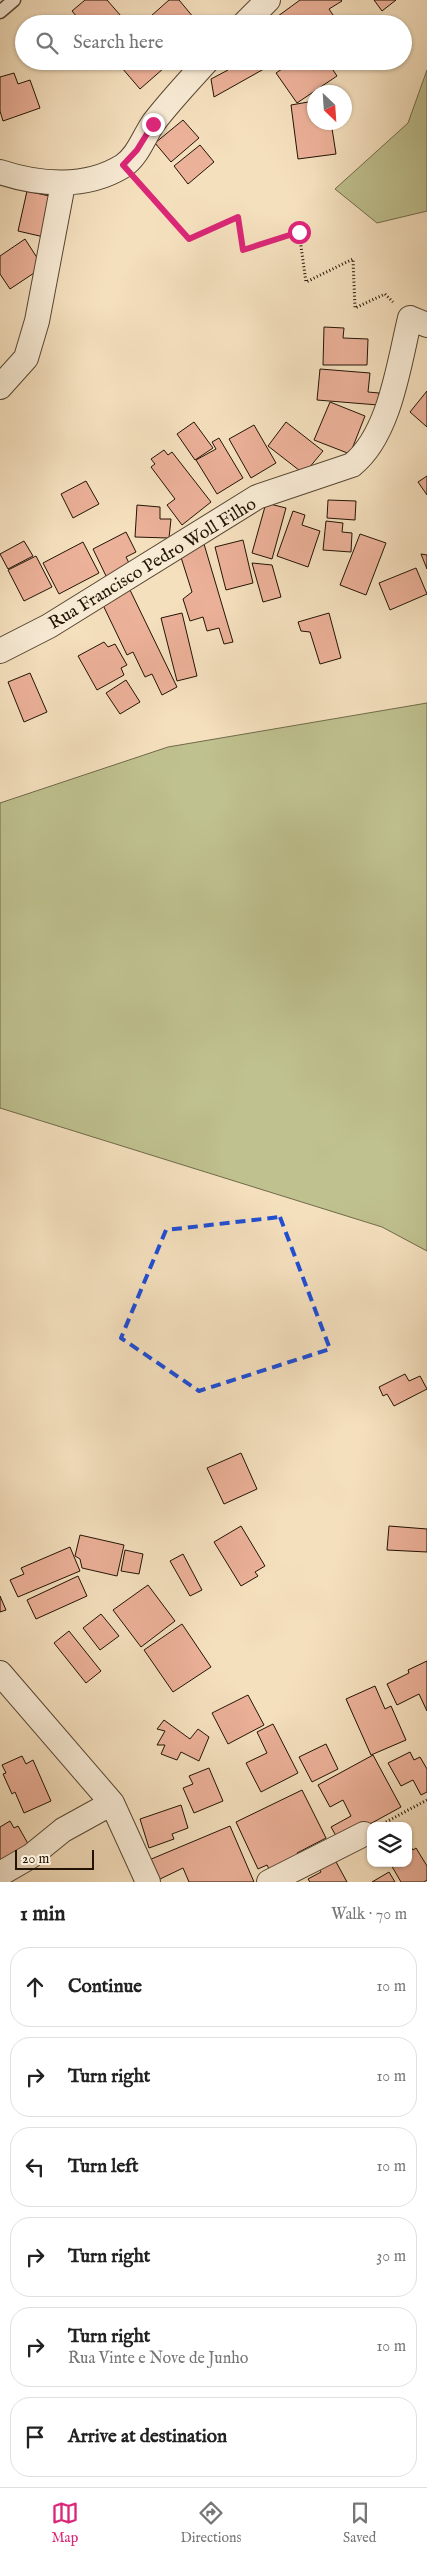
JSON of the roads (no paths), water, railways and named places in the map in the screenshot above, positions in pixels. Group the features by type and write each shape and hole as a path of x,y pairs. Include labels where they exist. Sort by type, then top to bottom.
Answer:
{"street":[{"path":"253,15 268,0"},
{"path":"0,172 19,178 63,184 95,177 123,165 137,150 153,124 199,70"},
{"path":"0,387 26,358 37,322 63,184"},
{"name":"Rua Francisco Pedro Woll Filho","path":"0,651 49,626 257,497 352,465 364,455 374,440 418,322"},
{"path":"0,1673 112,1803 148,1882"},
{"path":"0,1874 31,1856 63,1830 112,1803"},
{"path":"269,1882 367,1832"}],"lane":[{"path":"0,12 14,0"}]}
